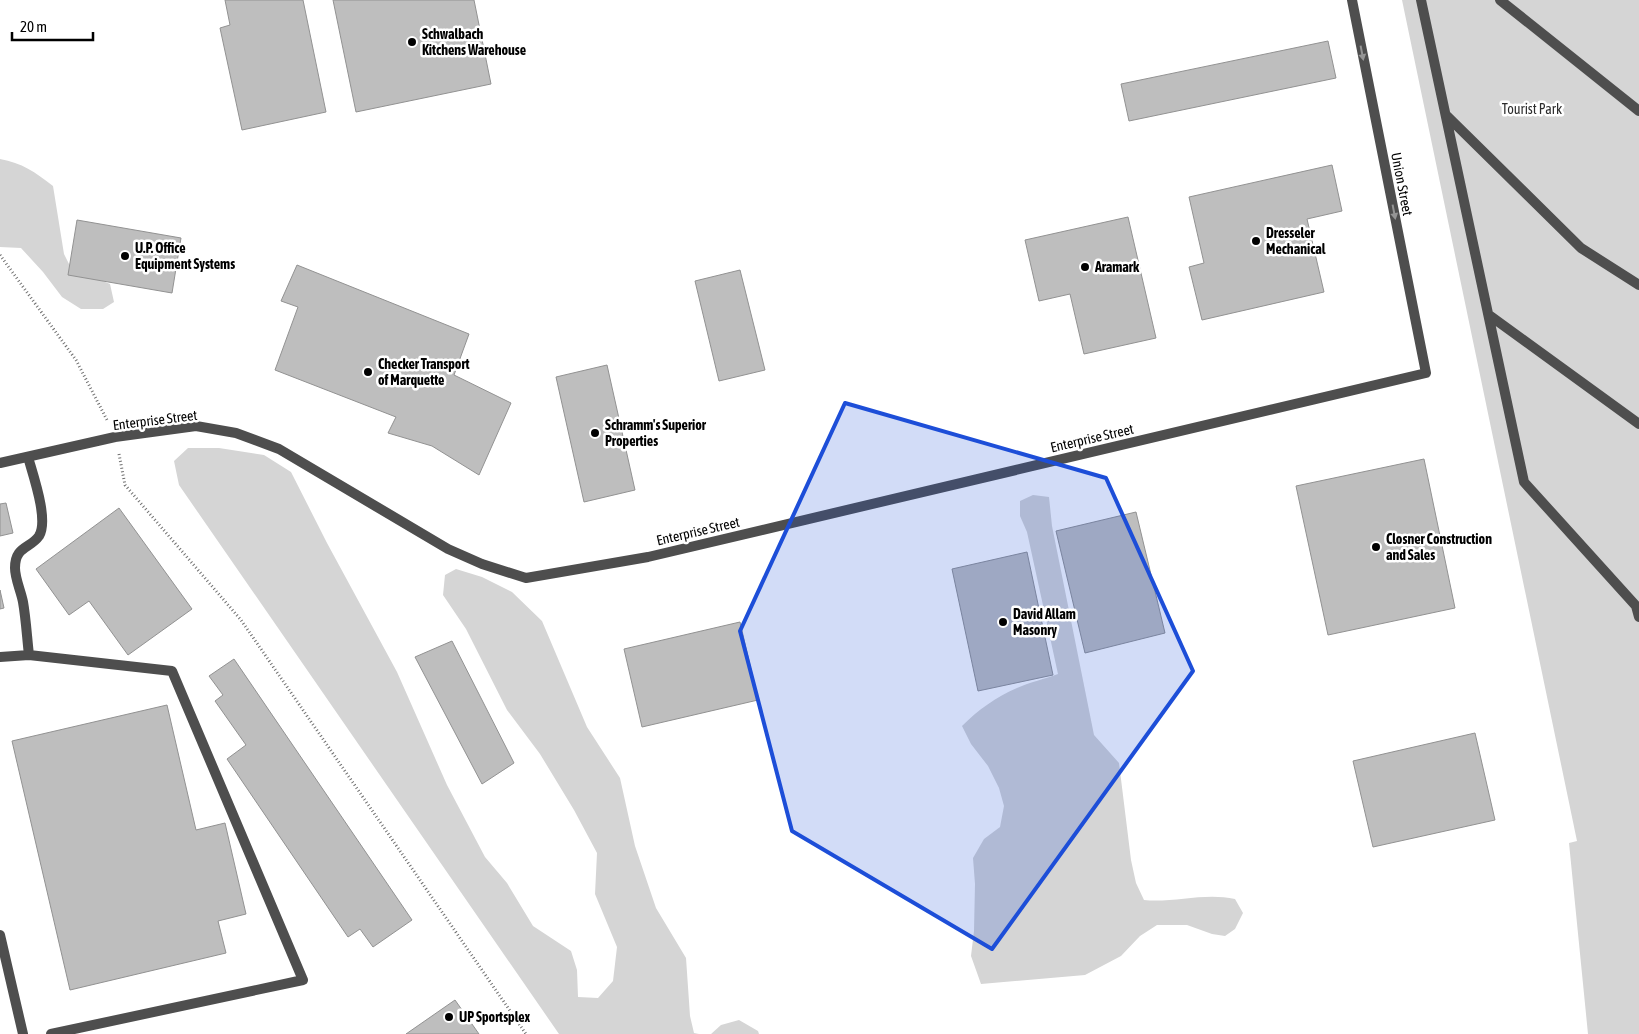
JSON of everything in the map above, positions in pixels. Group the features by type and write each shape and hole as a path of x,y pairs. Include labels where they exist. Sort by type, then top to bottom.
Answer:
{"street":[{"path":"1421,0 1524,482 1638,606 1639,617"},
{"path":"1500,0 1639,112"},
{"name":"Union Street","path":"1352,3 1426,373"},
{"path":"1445,114 1581,248 1639,284"},
{"path":"1489,315 1639,424"},
{"name":"Enterprise Street","path":"0,464 116,437 196,426 236,433 279,449 448,548 482,564 526,578 648,557 1426,373"},
{"path":"28,457 42,513 42,528 39,536 17,556 15,570 23,603 29,655"},
{"path":"0,657 29,655 172,671 302,980 51,1034"},
{"path":"0,936 23,1034"}],"path":[{"path":"0,255 76,360 116,437 125,485 241,620 526,1034"}],"highlighted area":[{"path":"845,403 1106,478 1193,671 992,949 792,831 740,631"}],"green space":[{"name":"Tourist Park","path":"1402,0 1639,0 1639,1034 1588,1034 1569,843 1577,841"},
{"path":"0,159 28,169 53,186 64,254 72,270 110,284 114,302 103,309 81,309 62,297 21,248 0,247"},
{"path":"188,448 219,448 264,455 291,472 397,672 447,785 485,857 507,883 533,926 571,951 577,970 578,997 598,998 613,981 617,947 595,894 597,853 574,810 540,754 507,710 466,629 443,595 445,575 456,569 482,577 512,592 542,621 587,727 620,778 635,846 656,908 686,958 690,1016 694,1033 699,1034 559,1034 179,485 174,461"},
{"path":"1033,495 1049,497 1052,526 1094,735 1119,763 1131,860 1136,883 1144,900 1224,897 1235,899 1243,913 1235,929 1225,936 1212,934 1187,925 1157,925 1140,936 1121,956 1085,975 981,984 971,956 974,931 975,884 973,858 984,839 1000,827 1004,806 999,788 988,766 971,744 962,726 981,709 1002,695 1058,674 1027,532 1020,516 1020,501"},
{"path":"739,1020 758,1031 759,1034 711,1034 721,1025"}],"building":[{"path":"225,0 303,0 326,112 242,130 220,28 230,25"},
{"name":"Schwalbach Kitchens Warehouse","path":"333,0 474,0 491,84 356,112"},
{"path":"1328,41 1336,78 1129,121 1121,84"},
{"name":"Dresseler Mechanical","path":"1332,165 1342,211 1307,219 1324,292 1202,320 1189,267 1204,263 1189,197"},
{"name":"Aramark","path":"1128,217 1156,338 1084,354 1070,294 1039,301 1025,240"},
{"name":"U.P. Office Equipment Systems","path":"77,220 181,238 172,293 68,275"},
{"name":"Checker Transport of Marquette","path":"297,265 469,334 454,375 511,403 479,475 432,446 388,433 396,417 275,370 298,307 281,301"},
{"path":"740,270 765,370 719,381 695,281"},
{"name":"Schramm's Superior Properties","path":"607,365 635,490 584,502 556,377"},
{"name":"Closner Construction and Sales","path":"1424,459 1455,608 1328,635 1296,486"},
{"path":"6,503 13,533 0,536 0,504"},
{"path":"119,508 192,609 128,655 89,601 69,615 36,569"},
{"path":"1136,512 1165,633 1085,653 1056,531"},
{"name":"David Allam Masonry","path":"1027,552 1053,675 978,691 952,569"},
{"path":"0,590 4,608 0,609"},
{"path":"740,622 758,700 642,727 624,649"},
{"path":"452,641 514,763 482,784 415,657"},
{"path":"234,659 412,920 373,947 360,929 348,937 227,759 246,745 215,701 223,695 209,676"},
{"path":"167,705 196,830 225,823 246,914 218,921 226,953 70,990 12,741"},
{"path":"1475,733 1495,820 1373,847 1353,761"},
{"name":"UP Sportsplex","path":"455,1000 479,1034 406,1034"}],"place":[{"name":"Schwalbach Kitchens Warehouse","path":"412,42"},
{"name":"Dresseler Mechanical","path":"1256,241"},
{"name":"U.P. Office Equipment Systems","path":"125,256"},
{"name":"Aramark","path":"1085,267"},
{"name":"Checker Transport of Marquette","path":"368,372"},
{"name":"Schramm's Superior Properties","path":"595,433"},
{"name":"Closner Construction and Sales","path":"1376,547"},
{"name":"David Allam Masonry","path":"1003,622"},
{"name":"UP Sportsplex","path":"449,1017"}]}
